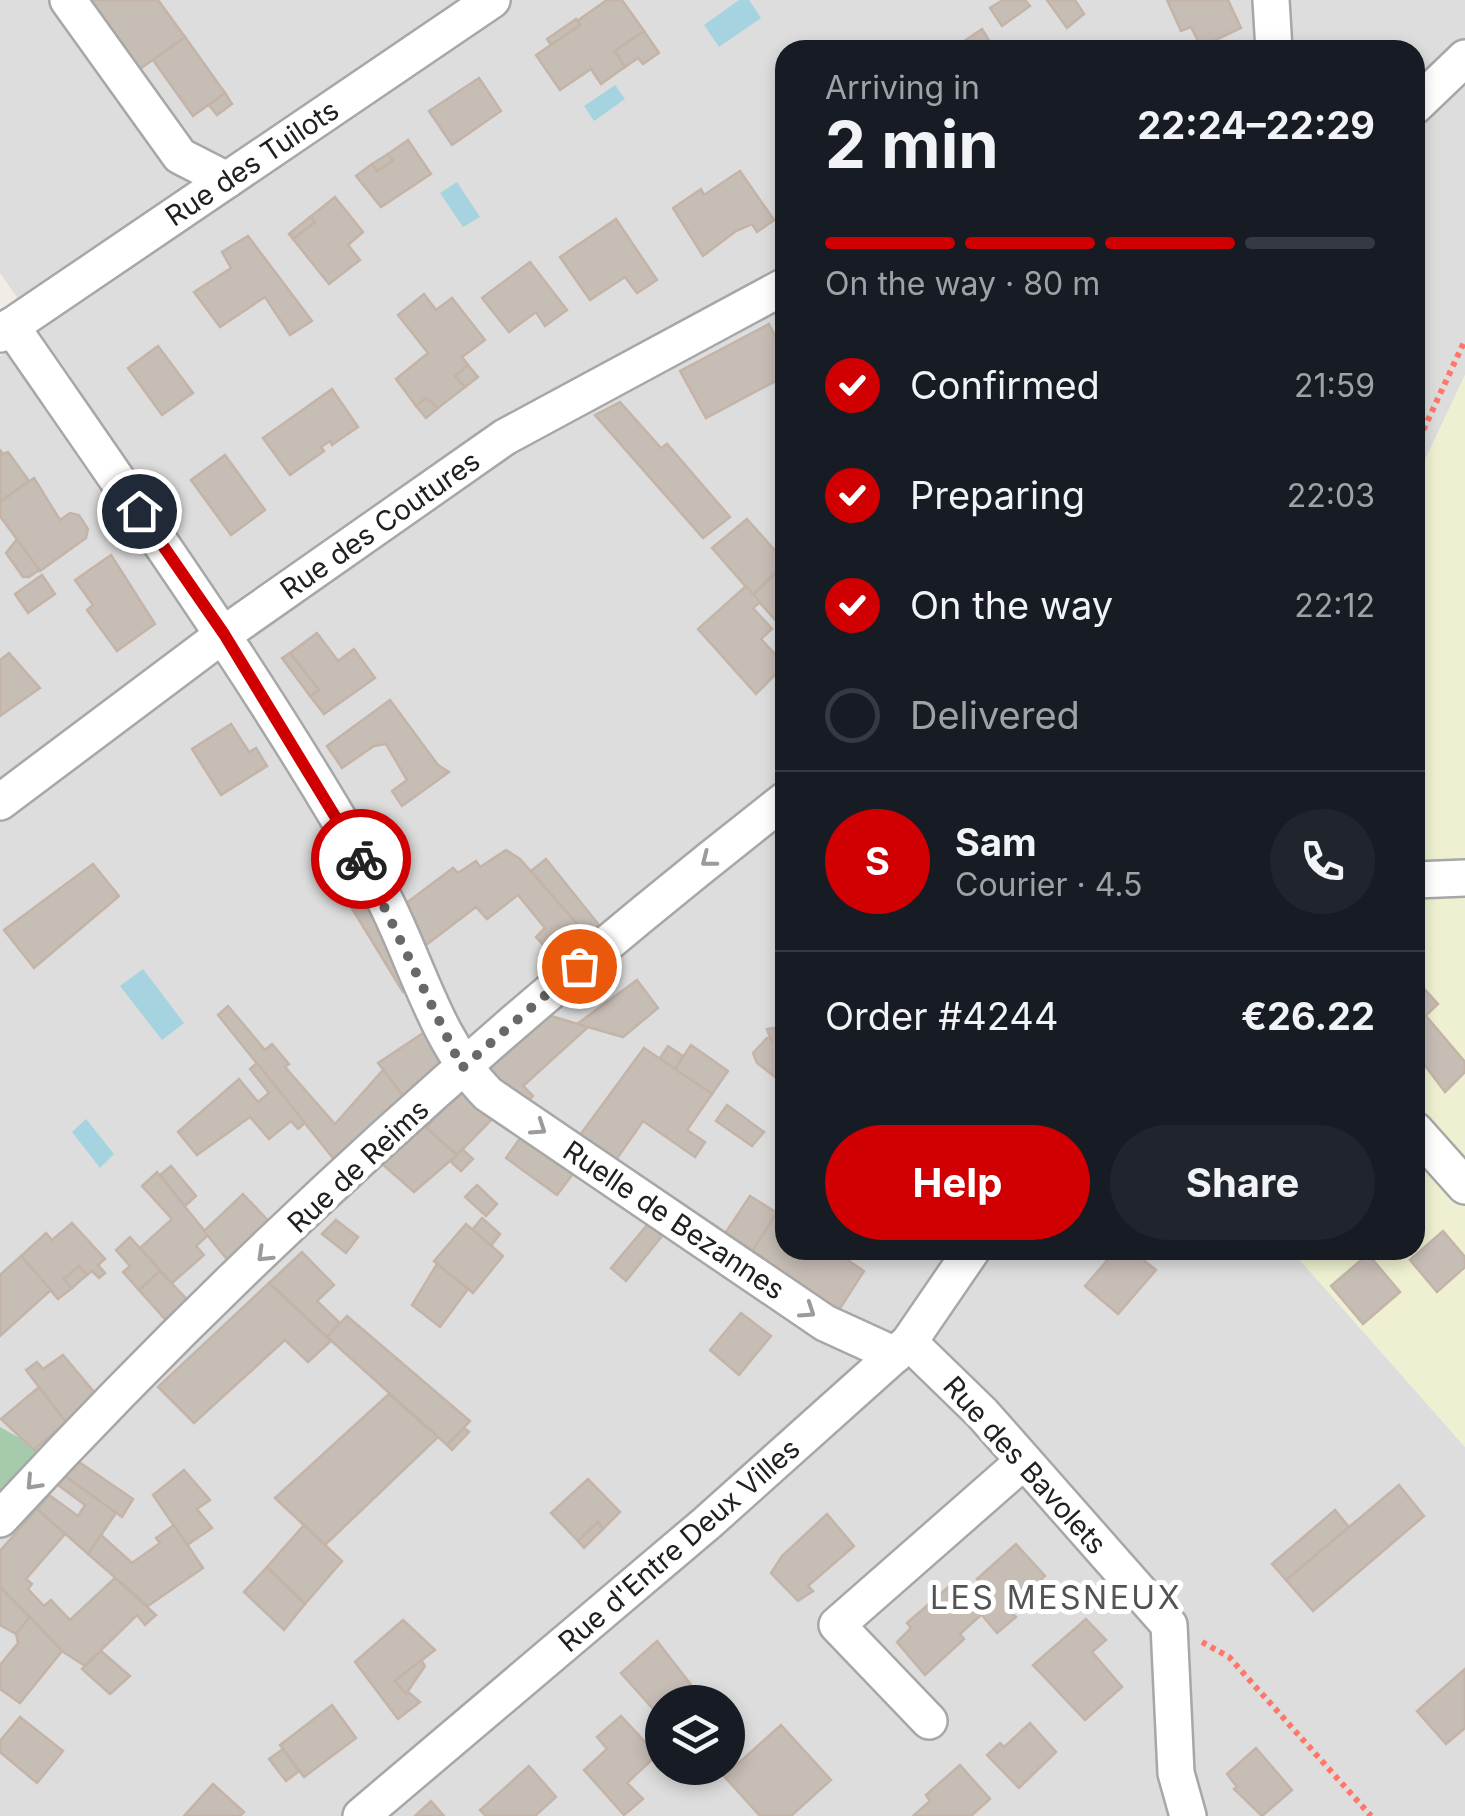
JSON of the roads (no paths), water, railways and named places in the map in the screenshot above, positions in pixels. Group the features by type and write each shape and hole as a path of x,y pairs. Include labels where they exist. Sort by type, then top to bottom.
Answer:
{"street":[{"path":"68,0 180,156 227,180"},
{"name":"Rue des Tuilots","path":"5,330 492,0"},
{"path":"1271,0 1273,40"},
{"path":"1425,96 1465,58"},
{"name":"Rue des Coutures","path":"0,802 224,634 505,437 775,291"},
{"path":"5,330 224,634 379,889 462,1068"},
{"name":"Rue de Reims","path":"0,1519 56,1458 372,1149 638,916 775,808"},
{"path":"1425,880 1465,878"},
{"name":"Ruelle de Bezannes","path":"462,1068 488,1094 825,1322 902,1348"},
{"path":"1425,1141 1465,1186"},
{"name":"Rue d'Entre Deux Villes","path":"361,1816 707,1523 902,1348 965,1260"},
{"name":"Rue des Bavolets","path":"902,1348 1024,1461 1170,1624 1176,1773 1188,1816"},
{"path":"929,1721 837,1625 1024,1461"}],"water":[{"path":"739,0 749,0 761,18 719,47 704,25"},
{"path":"615,85 625,99 594,121 584,106"},
{"path":"457,182 480,217 463,227 440,193"},
{"path":"143,969 184,1023 162,1040 120,986"},
{"path":"86,1119 114,1154 100,1168 72,1132"}],"district":[{"name":"LES MESNEUX","path":"1056,1597"}]}
